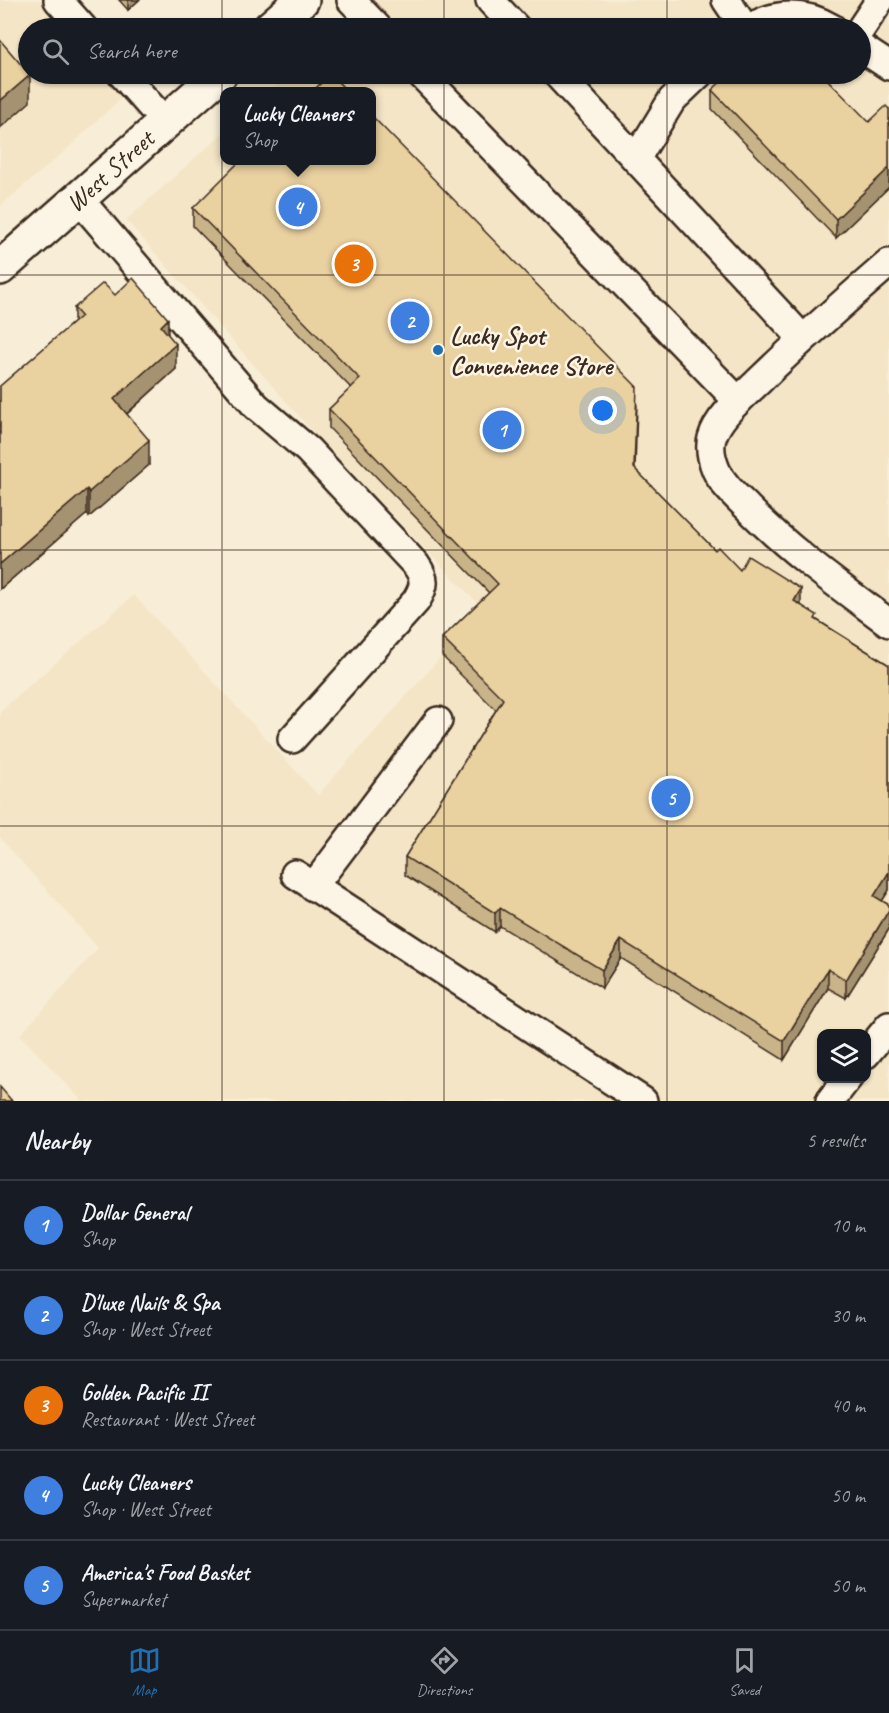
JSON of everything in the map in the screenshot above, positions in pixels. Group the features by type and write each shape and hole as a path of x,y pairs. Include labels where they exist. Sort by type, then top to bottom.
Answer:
{"main road":[{"path":"281,18 302,0"},
{"name":"West Street","path":"0,268 209,84"}],"lane":[{"path":"58,0 74,18"},
{"path":"351,0 368,18"},
{"path":"490,0 507,18"},
{"path":"726,0 738,18"},
{"path":"869,18 880,0"},
{"path":"776,18 784,16 810,18"},
{"path":"871,54 889,66"},
{"path":"131,84 165,122"},
{"path":"431,84 738,401"},
{"path":"566,84 802,338"},
{"path":"636,159 672,100 689,84"},
{"path":"79,199 256,406 308,450 422,573 424,582 416,601 292,739"},
{"path":"889,262 802,338 738,401 720,421 712,438 711,455 716,470 727,487 780,538 889,623"},
{"path":"438,722 304,880 643,1101"},
{"path":"871,1049 889,1026"},
{"path":"830,1101 844,1083"}],"shaded area":[{"path":"0,0 56,0 73,18 18,18 18,84 132,84 134,86 64,152 0,206"},
{"path":"372,0 889,0 889,1101 82,1101 20,1035 98,948 0,838 0,711 134,595 318,795 442,656 487,613 319,439 126,220 220,136 220,165 376,165 376,87 275,87 278,84 871,84 871,18 351,18"}],"building":[{"path":"0,40 18,61 20,84 0,101"},
{"path":"320,84 340,84 343,87 317,87"},
{"path":"718,84 832,84 869,122 886,106 889,109 889,168 836,219 712,90"},
{"path":"376,120 637,387 634,468 715,550 718,547 740,570 748,556 801,589 794,601 817,615 815,619 889,665 889,872 874,896 889,905 889,910 846,980 828,969 784,1041 621,940 602,970 500,908 495,913 405,857 503,699 442,638 498,584 329,409 360,379 193,208 236,165 376,165"},
{"path":"133,278 168,319 161,326 176,344 114,399 149,440 89,492 87,489 0,564 0,386 81,316 74,308 103,283 115,295"},
{"path":"0,1087 12,1101 0,1101"}],"place":[{"name":"Lucky Cleaners","path":"298,207"},
{"name":"Golden Pacific II","path":"354,264"},
{"name":"D'luxe Nails & Spa","path":"410,321"},
{"name":"Lucky Spot Convenience Store","path":"438,350"},
{"name":"Dollar General","path":"502,430"},
{"name":"America's Food Basket","path":"671,798"}]}
